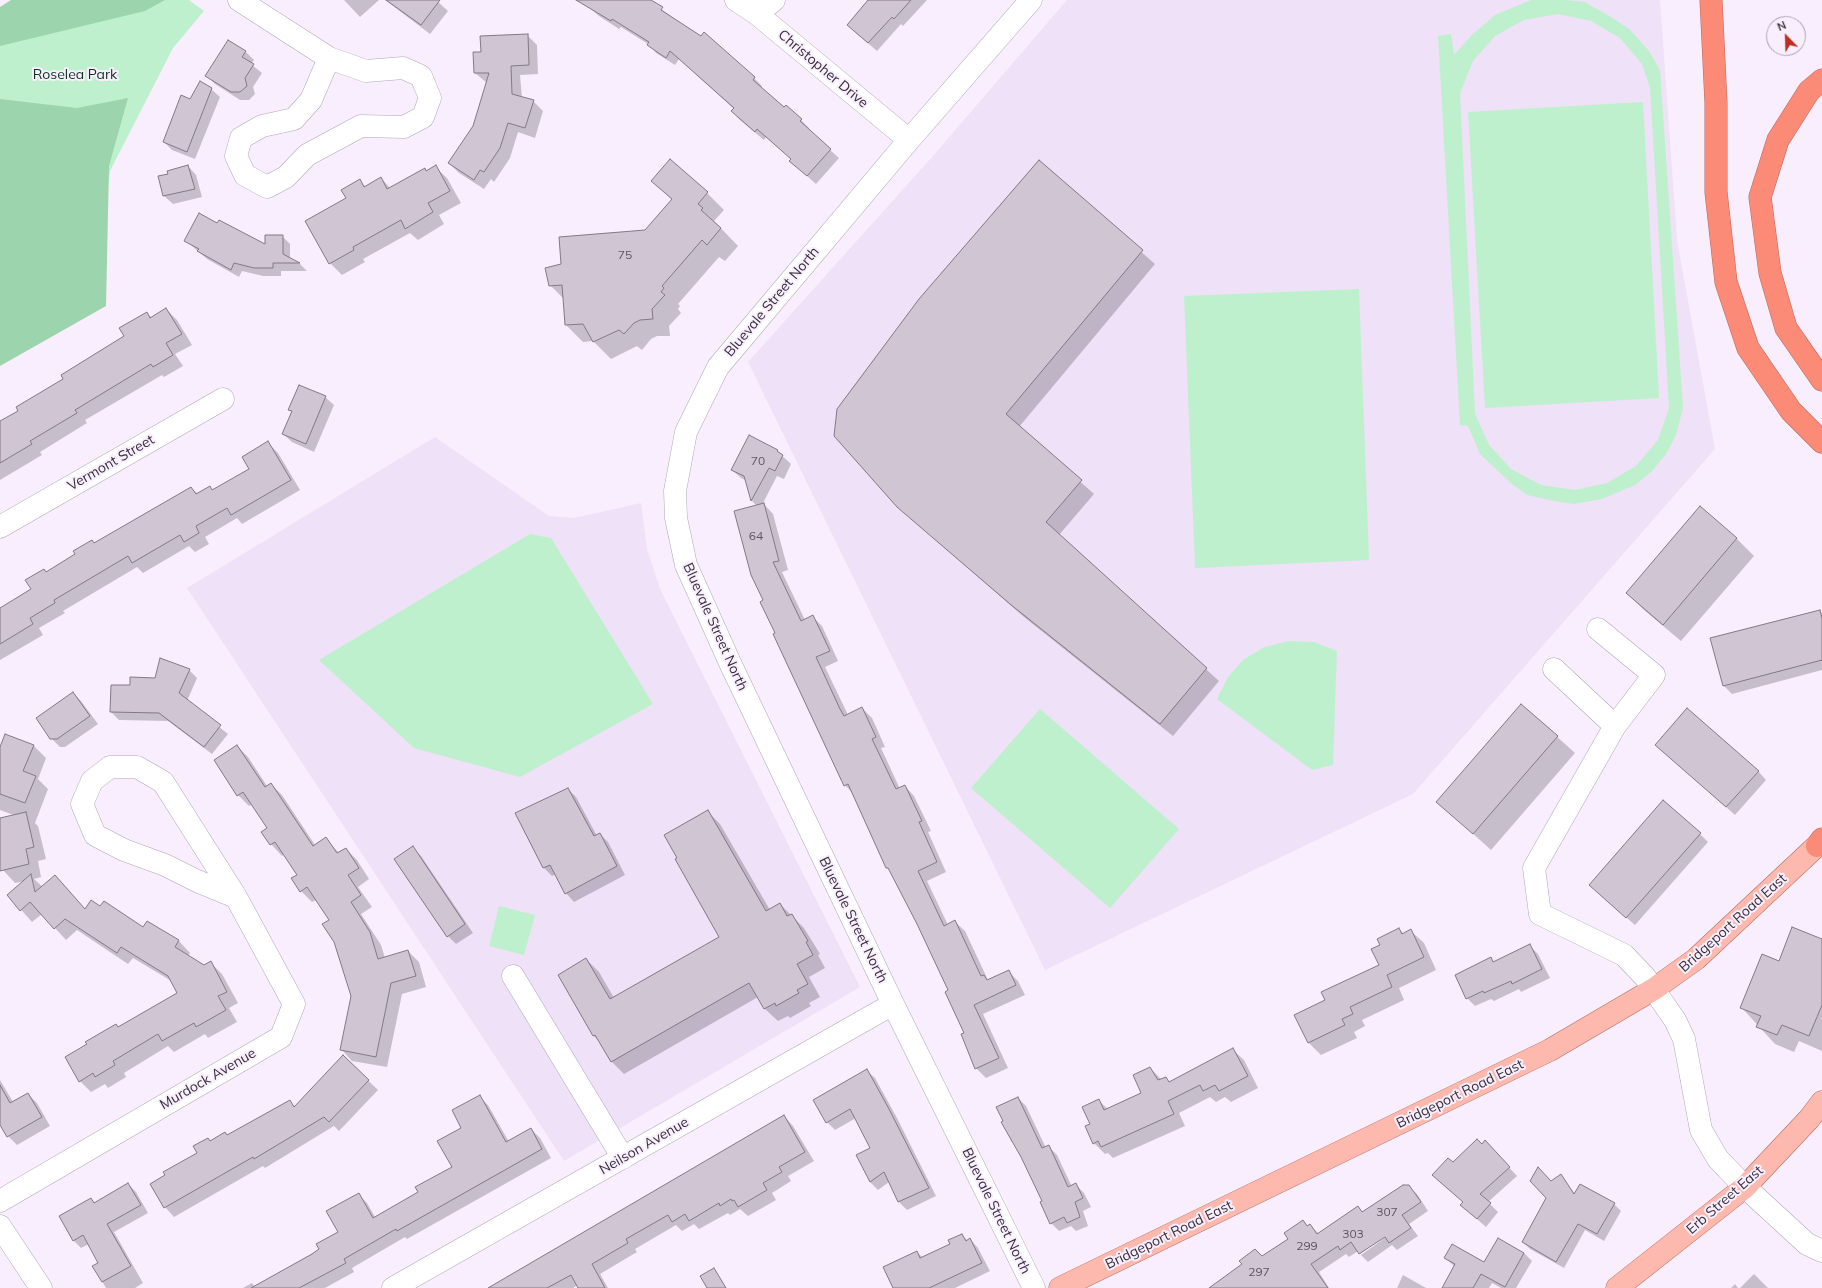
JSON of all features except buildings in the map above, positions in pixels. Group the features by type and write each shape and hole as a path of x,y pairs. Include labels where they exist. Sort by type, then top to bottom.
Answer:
{"highway":[{"path":"1711,0 1716,103 1716,192 1726,282 1748,348 1791,411 1822,442"},
{"path":"1822,80 1809,91 1778,140 1760,197 1770,273 1786,328 1822,380"}],"main road":[{"name":"Bridgeport Road East","path":"1060,1288 1550,1050 1654,989 1696,959 1820,842"},
{"name":"Erb Street East","path":"1617,1288 1745,1187 1809,1119 1822,1102"}],"street":[{"path":"239,0 329,58 366,71 403,68 421,76 430,98 423,117 404,127 361,126 307,156 286,177 266,187 245,175 236,156 241,138 262,126 294,119 311,100 329,58"},
{"name":"Christopher Drive","path":"736,0 757,14 909,140"},
{"path":"757,14 774,0"},
{"name":"Bluevale Street North","path":"1031,0 909,140 718,367 686,432 675,491 676,518 686,565 731,665 894,1004 1034,1288"},
{"name":"Vermont Street","path":"0,527 223,399"},
{"path":"1598,629 1654,675 1615,726 1534,868 1540,914 1624,955 1645,977 1675,1020 1684,1039 1702,1130 1718,1159 1745,1187 1807,1244 1822,1251"},
{"path":"1554,669 1615,726"},
{"name":"Murdock Avenue","path":"0,1200 281,1037 294,1004 236,897 163,782 137,767 110,767 92,781 82,804 95,835 124,850 165,865 236,897"},
{"path":"513,976 623,1158"},
{"name":"Neilson Avenue","path":"394,1288 894,1004"},
{"path":"0,1226 41,1288"}],"shaded area":[{"path":"1067,0 1660,0 1677,240 1715,449 1413,794 1045,970 748,362 932,157"},
{"path":"435,437 549,516 574,518 641,503 647,549 660,589 860,987 564,1161 187,588"}],"green space":[{"path":"11,0 165,0 145,11 0,46 0,7"},
{"name":"Roselea Park","path":"38,0 189,0 204,11 173,48 110,171 100,268 0,265 0,26"},
{"path":"1531,0 1567,0 1585,2 1629,29 1649,51 1660,70 1683,407 1676,435 1666,454 1651,472 1635,485 1602,499 1574,504 1527,495 1512,484 1480,454 1468,426 1460,425 1438,36 1451,34 1454,55 1471,36 1495,15","holes":["1558,14 1591,21 1620,38 1642,64 1650,88 1669,408 1658,440 1636,466 1607,483 1575,490 1541,485 1511,469 1489,445 1475,414 1460,93 1473,61 1495,36 1524,20"]},
{"path":"128,98 109,166 106,306 0,366 0,99 77,108"},
{"path":"1643,102 1659,398 1485,408 1468,112"},
{"path":"1359,289 1369,560 1195,568 1184,296"},
{"path":"530,534 551,538 653,704 520,777 414,748 319,660"},
{"path":"1289,641 1314,642 1337,651 1333,765 1312,770 1217,699 1228,677 1244,659 1265,647"},
{"path":"1040,709 1179,829 1110,908 971,788"},
{"path":"499,906 535,915 524,955 489,946"}]}
